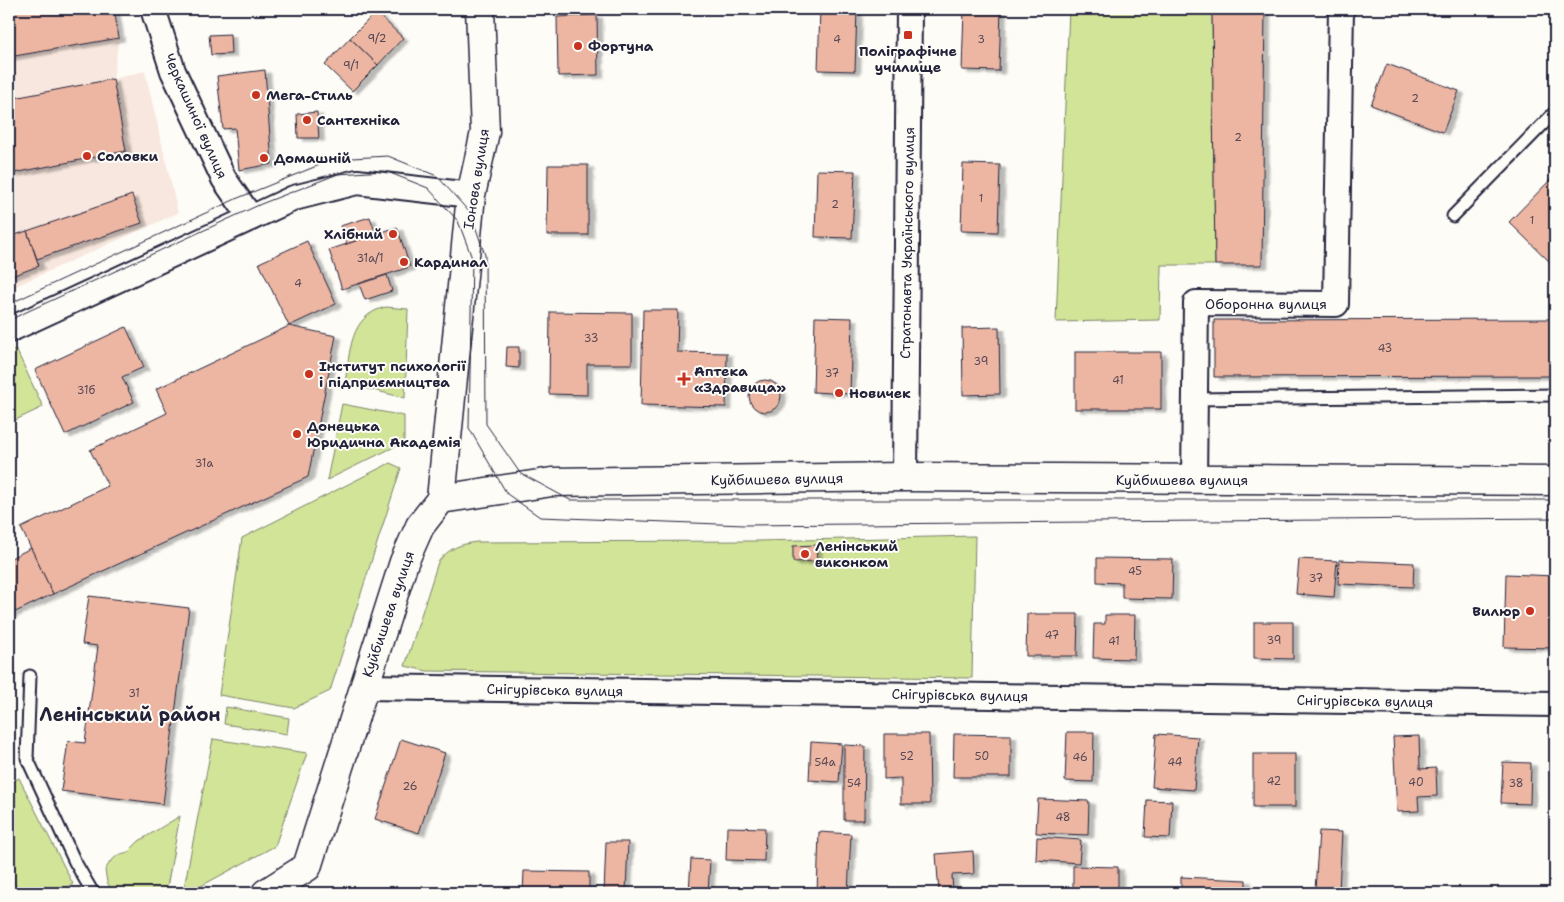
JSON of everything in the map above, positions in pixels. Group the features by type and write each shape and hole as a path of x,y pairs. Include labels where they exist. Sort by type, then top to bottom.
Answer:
{"main road":[{"name":"Іонова вулиця","path":"441,499 471,195 485,132 480,9"},
{"name":"Куйбишева вулиця","path":"307,867 404,562 420,526 441,499 552,482 905,477 1555,481"},
{"path":"266,893 307,867"},
{"path":"299,893 307,867"}],"street":[{"name":"Черкашиної вулиця","path":"153,9 173,71 224,179 252,218"},
{"name":"Стратонавта Українського вулиця","path":"905,477 909,9"},
{"name":"Оборонна вулиця","path":"1194,480 1196,304 1336,304 1338,12"},
{"path":"9,330 294,198 357,182 471,195"},
{"name":"Снігурівська вулиця","path":"364,687 1555,704"}],"lane":[{"path":"1453,216 1555,112"},
{"path":"1194,399 1555,395"},
{"path":"30,676 27,758 75,862 93,893"}],"shaded area":[{"name":"Соловки","path":"9,9 114,9 119,38 113,79 145,71 178,213 9,289"}],"green space":[{"path":"1069,9 1212,9 1215,265 1161,265 1160,320 1056,322"},
{"path":"386,307 408,309 405,398 345,383 350,348 358,327 374,311"},
{"path":"16,349 43,407 9,423 9,352"},
{"path":"342,404 404,416 404,442 327,480"},
{"path":"390,463 401,468 330,691 294,708 219,695 242,538"},
{"path":"975,536 972,678 427,671 405,666 438,562 455,547 465,544 477,542 758,541"},
{"path":"226,707 289,718 287,734 224,724"},
{"path":"213,739 307,753 275,846 188,893 183,893"},
{"path":"19,778 73,884 54,893 20,893 9,872 9,783"},
{"path":"180,816 166,893 113,893 107,882 105,870 110,862 118,855 128,852 139,841"}],"building":[{"path":"9,9 114,9 119,38 9,57"},
{"path":"820,9 857,9 855,71 818,70"},
{"path":"964,9 1001,9 999,71 962,70"},
{"path":"1212,9 1265,9 1262,265 1215,265"},
{"path":"376,12 403,38 378,65 350,38"},
{"name":"Фортуна","path":"597,15 598,75 558,76 557,17"},
{"path":"230,34 231,54 211,55 209,35"},
{"path":"350,38 378,65 352,91 325,65"},
{"path":"1387,64 1459,91 1443,132 1371,105"},
{"path":"265,70 272,164 239,170 235,128 223,129 217,76"},
{"path":"113,79 126,151 9,174 9,99"},
{"name":"Сантехніка","path":"317,112 319,138 298,138 297,114"},
{"path":"963,164 1000,165 998,232 961,231"},
{"path":"548,165 588,165 588,235 547,235"},
{"path":"817,170 855,171 852,238 815,237"},
{"path":"1555,175 1555,219 1550,224 1555,230 1555,261 1552,264 1509,222"},
{"path":"132,195 142,223 37,259 27,231"},
{"path":"370,217 376,234 347,244 340,226"},
{"path":"397,227 410,267 342,289 329,250"},
{"path":"27,231 39,266 9,277 9,237"},
{"path":"307,241 336,304 289,326 259,263"},
{"path":"387,275 392,291 365,300 359,284"},
{"name":"Аптека «Здравица»","path":"643,310 678,310 677,352 727,353 726,407 641,405"},
{"path":"550,312 632,313 632,364 587,364 587,395 549,394"},
{"path":"815,317 852,318 850,394 813,392"},
{"path":"1555,319 1555,376 1214,377 1214,320"},
{"path":"289,326 336,336 308,477 53,594 21,528 108,486 90,450 167,413 156,389"},
{"path":"126,327 144,367 122,377 134,402 65,435 35,370"},
{"path":"999,327 1000,394 963,395 962,328"},
{"path":"507,347 519,347 519,368 506,367"},
{"path":"1075,352 1161,352 1161,409 1075,409"},
{"path":"765,380 771,381 776,385 780,390 780,402 776,407 771,411 765,412 759,411 754,407 750,402 749,396 750,390 754,385 759,381"},
{"name":"Ленінський виконком","path":"816,545 817,561 793,562 793,546"},
{"path":"31,548 53,594 9,615 9,559"},
{"path":"1097,558 1173,559 1172,599 1122,598 1122,583 1097,582"},
{"path":"1299,559 1337,561 1334,597 1296,594"},
{"path":"1339,560 1414,563 1413,587 1338,584"},
{"name":"Вилюр","path":"1506,574 1555,576 1555,648 1504,647"},
{"path":"89,596 189,608 163,804 61,791 68,741 85,743 98,646 82,644"},
{"path":"1027,614 1078,614 1077,656 1026,656"},
{"path":"1105,615 1135,615 1134,659 1093,658 1094,624 1105,624"},
{"path":"1254,622 1293,622 1293,659 1254,658"},
{"path":"1067,732 1094,732 1093,782 1065,781"},
{"path":"884,734 929,734 930,804 901,804 901,778 884,779"},
{"path":"954,734 1011,735 1011,777 953,777"},
{"path":"1156,734 1198,737 1194,790 1152,787"},
{"path":"1419,736 1420,769 1436,768 1437,796 1418,797 1419,811 1397,812 1393,737"},
{"path":"401,739 445,753 419,833 375,819"},
{"path":"811,742 842,744 839,782 809,780"},
{"path":"844,745 865,746 864,820 844,820"},
{"path":"1253,754 1295,754 1295,807 1253,807"},
{"path":"1503,762 1531,763 1530,804 1501,803"},
{"path":"1038,799 1089,801 1088,835 1036,833"},
{"path":"1147,800 1172,801 1170,838 1145,837"},
{"path":"727,827 765,828 764,861 726,860"},
{"path":"1319,831 1342,832 1339,891 1315,890"},
{"path":"819,832 851,834 848,893 817,893"},
{"path":"1037,837 1081,840 1079,863 1036,860"},
{"path":"606,842 628,842 626,893 604,893"},
{"path":"973,851 974,874 952,875 953,893 939,893 936,854"},
{"path":"691,859 710,860 708,893 689,893"},
{"path":"1073,866 1118,867 1118,893 1073,893"},
{"path":"524,871 589,872 589,893 523,893"},
{"path":"1181,877 1246,880 1246,893 1181,893"},
{"path":"1357,889 1383,891 1383,893 1357,893"}],"tram line":[{"path":"9,304 238,198 334,159 388,156 437,176 471,214 485,255 486,424 520,473 570,500 1555,500"},
{"path":"9,320 261,204 338,174 385,171 428,188 458,221 472,258 469,428 507,494 540,517 744,525 1555,518"}],"place":[{"name":"Поліграфічне училище","path":"908,35"},
{"name":"Фортуна","path":"578,46"},
{"name":"Мега-Стиль","path":"256,95"},
{"name":"Сантехніка","path":"307,120"},
{"name":"Соловки","path":"87,156"},
{"name":"Домашній","path":"264,158"},
{"name":"Хлібний","path":"393,234"},
{"name":"Кардинал","path":"404,262"},
{"name":"Інститут психології і підприємництва","path":"309,374"},
{"name":"Аптека «Здравица»","path":"684,379"},
{"name":"Новичек","path":"839,393"},
{"name":"Донецька Юридична Академія","path":"297,434"},
{"name":"Ленінський виконком","path":"805,554"},
{"name":"Вилюр","path":"1530,611"}],"district":[{"name":"Ленінський район","path":"130,714"}]}
